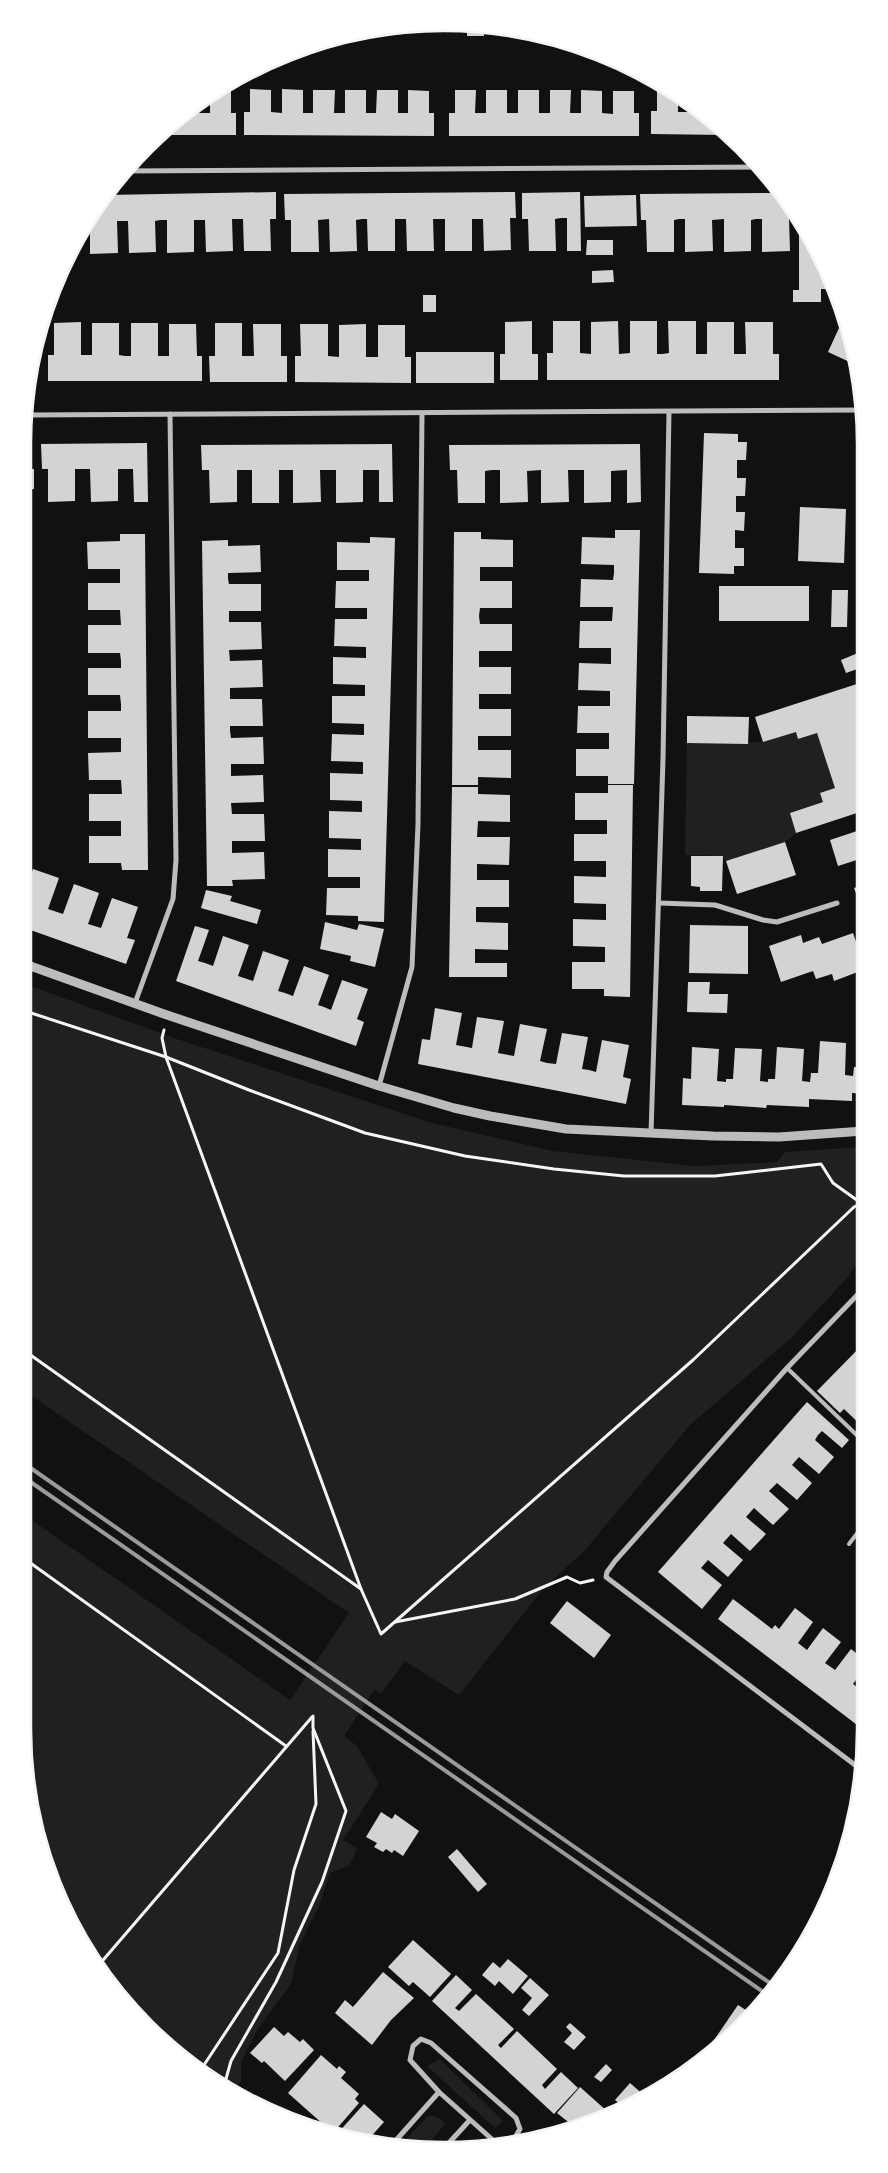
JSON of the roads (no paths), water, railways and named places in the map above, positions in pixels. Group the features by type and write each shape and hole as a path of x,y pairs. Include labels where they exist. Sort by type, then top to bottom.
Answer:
{"street":[{"path":"135,171 750,167"},
{"path":"32,415 855,410"},
{"path":"651,1133 659,902 669,412"},
{"path":"135,1003 174,899 176,860 170,414"},
{"path":"379,1086 412,967 418,824 422,414"},
{"path":"659,902 716,905 763,920 777,922 837,903"},
{"path":"31,966 379,1086 454,1108 528,1124 566,1129 779,1137 857,1131"},
{"path":"855,1765 606,1577 607,1572 615,1561 787,1368 857,1295"},
{"path":"491,2139 439,2092 410,2060 413,2046 421,2039 431,2043 516,2118 520,2128 516,2135"},
{"path":"397,2139 439,2092"},
{"path":"450,2142 469,2120"}],"lane":[{"path":"787,1368 857,1435"},
{"path":"849,1544 857,1534"}],"railway":[{"path":"31,1468 769,1982"},
{"path":"31,1482 762,1991"}]}
